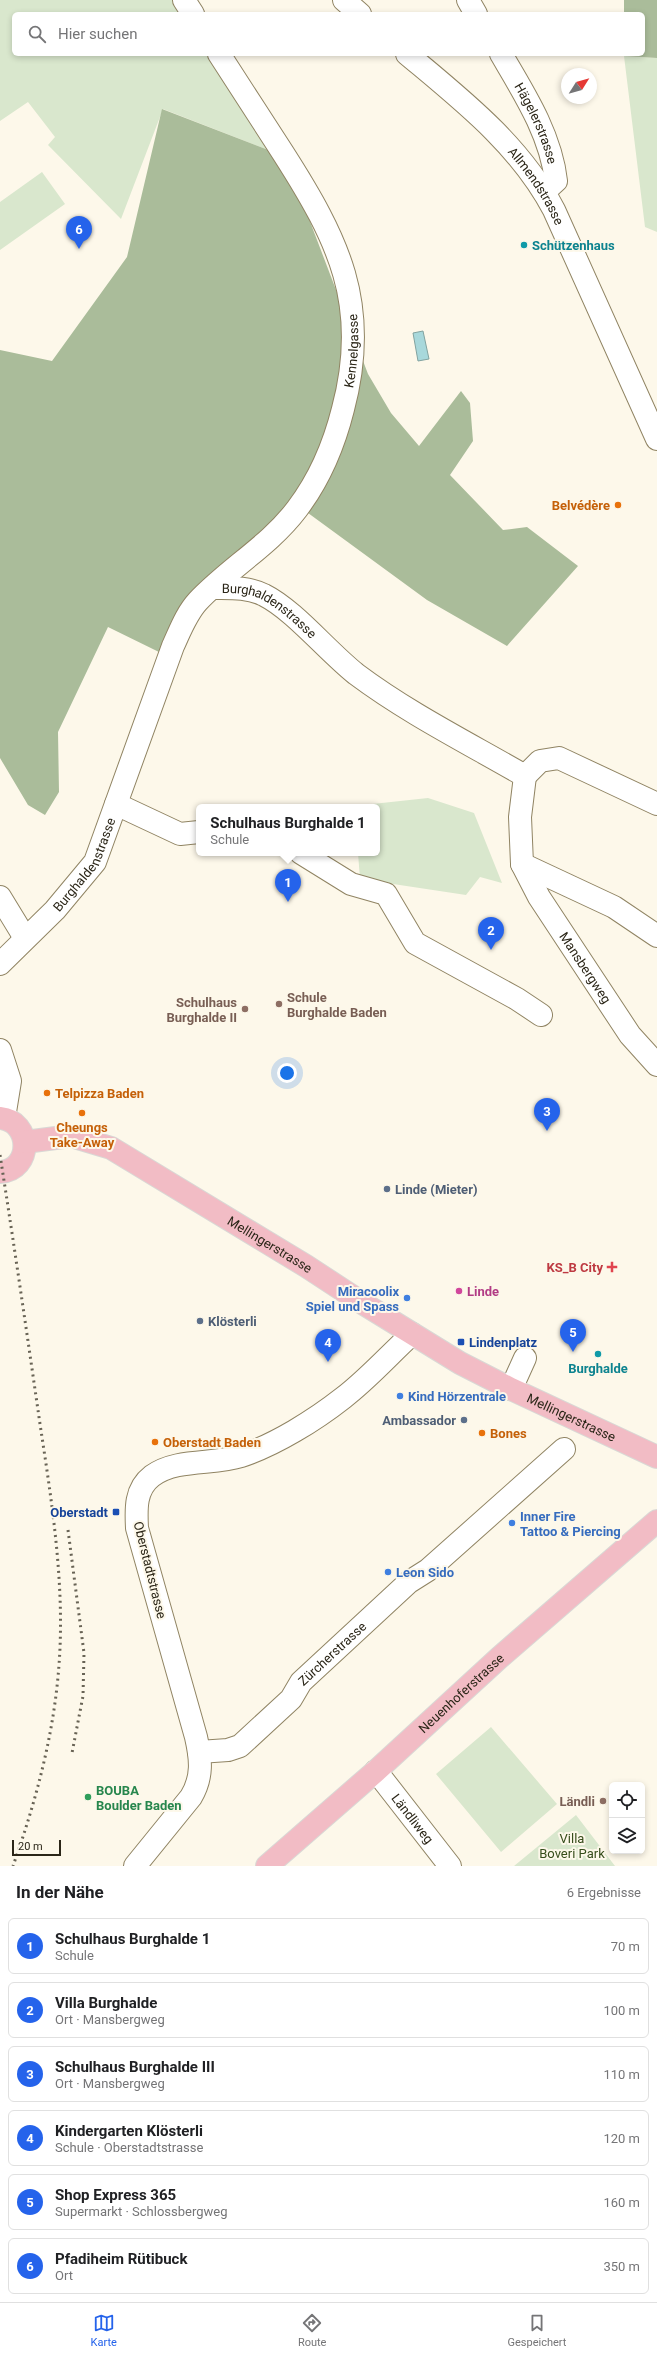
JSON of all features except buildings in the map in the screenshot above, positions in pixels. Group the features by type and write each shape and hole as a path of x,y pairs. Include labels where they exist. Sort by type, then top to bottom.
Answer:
{"main road":[{"path":"0,1172 11,1169 17,1164 25,1150 25,1142 18,1127 2,1118"},
{"name":"Mellingerstrasse","path":"25,1142 70,1136 111,1148 306,1266 460,1363 511,1389 657,1457"},
{"name":"Neuenhoferstrasse","path":"267,1866 376,1771 499,1658 657,1521"}],"street":[{"path":"184,0 192,12"},
{"path":"344,0 358,12"},
{"path":"468,0 475,12"},
{"name":"Kennelgasse","path":"213,588 281,528 303,500 321,470 337,433 346,398 351,373 353,332 346,278 328,228 302,183 220,56"},
{"name":"Allmendstrasse","path":"409,56 488,124 526,166 544,192 657,439"},
{"name":"Hägelerstrasse","path":"501,56 543,132 552,160 556,181 544,192"},
{"name":"Burghaldenstrasse","path":"0,964 55,910 94,862 173,646 191,610 213,588 246,589 268,597 372,686 525,776"},
{"path":"525,776 540,761 559,758 657,804"},
{"name":"Mansbergweg","path":"525,776 520,817 522,864 539,897 630,1035 657,1065"},
{"path":"116,804 180,834 196,832"},
{"path":"306,856 351,884 386,894 415,943 517,999 541,1015"},
{"path":"522,864 614,907 657,936"},
{"path":"0,897 25,938"},
{"path":"0,1050 10,1081 2,1118"},
{"name":"Oberstadtstrasse","path":"199,1752 137,1528 136,1502 139,1495 152,1476 164,1470 239,1456 290,1432 344,1398 412,1334"},
{"path":"511,1389 525,1358"},
{"name":"Zürcherstrasse","path":"199,1752 228,1750 240,1746 291,1699 301,1682 409,1582 428,1570 564,1449"},
{"path":"135,1866 197,1786 201,1766 199,1752"},
{"name":"Ländliweg","path":"376,1771 450,1866"}],"green space":[{"path":"0,0 194,0 202,12 12,12 12,56 231,56 311,175 271,151 163,109 121,219 48,145 55,137 28,102 0,121"},
{"path":"624,0 657,0 657,58 624,56 645,56 645,12 624,12"},
{"path":"624,56 657,58 657,232 645,227"},
{"path":"162,109 271,151 306,211 368,374 391,413 419,446 461,391 470,403 473,441 450,475 503,530 527,527 578,566 507,646 427,600 293,502 262,536 194,589 184,603 161,653 108,627 58,732 59,792 45,815 28,805 0,758 0,350 52,361 127,257"},
{"path":"42,172 65,204 0,250 0,202"},
{"path":"428,798 474,813 502,883 480,877 466,895 360,879 358,856 380,856 380,804 372,804"},
{"path":"491,1727 557,1804 501,1852 436,1774"},
{"name":"Villa Boveri Park","path":"576,1815 615,1866 514,1866"}],"water":[{"path":"423,331 429,359 418,361 413,333"}],"railway":[{"path":"0,1155 49,1484 59,1574 60,1605 59,1665 53,1716 43,1767 13,1866"},
{"path":"68,1530 84,1653 83,1696 72,1753"}],"place":[{"name":"Schützenhaus","path":"524,245"},
{"name":"Pfadiheim Rütibuck","path":"79,249"},
{"name":"Belvédère","path":"618,505"},
{"name":"Schulhaus Burghalde 1","path":"288,902"},
{"name":"Villa Burghalde","path":"491,950"},
{"name":"Schule Burghalde Baden","path":"279,1004"},
{"name":"Schulhaus Burghalde II","path":"245,1009"},
{"name":"Telpizza Baden","path":"47,1093"},
{"name":"Cheungs Take-Away","path":"82,1113"},
{"name":"Schulhaus Burghalde III","path":"547,1131"},
{"name":"Linde (Mieter)","path":"387,1189"},
{"name":"KS_B City","path":"612,1267"},
{"name":"Linde","path":"459,1291"},
{"name":"Miracoolix Spiel und Spass","path":"407,1298"},
{"name":"Klösterli","path":"200,1321"},
{"name":"Lindenplatz","path":"461,1342"},
{"name":"Shop Express 365","path":"573,1352"},
{"name":"Burghalde","path":"598,1354"},
{"name":"Kindergarten Klösterli","path":"328,1362"},
{"name":"Kind Hörzentrale","path":"400,1396"},
{"name":"Ambassador","path":"464,1420"},
{"name":"Bones","path":"482,1433"},
{"name":"Oberstadt Baden","path":"155,1442"},
{"name":"Oberstadt","path":"116,1512"},
{"name":"Inner Fire Tattoo & Piercing","path":"512,1523"},
{"name":"Leon Sido","path":"388,1572"},
{"name":"BOUBA Boulder Baden","path":"88,1797"},
{"name":"Ländli","path":"603,1801"}]}
